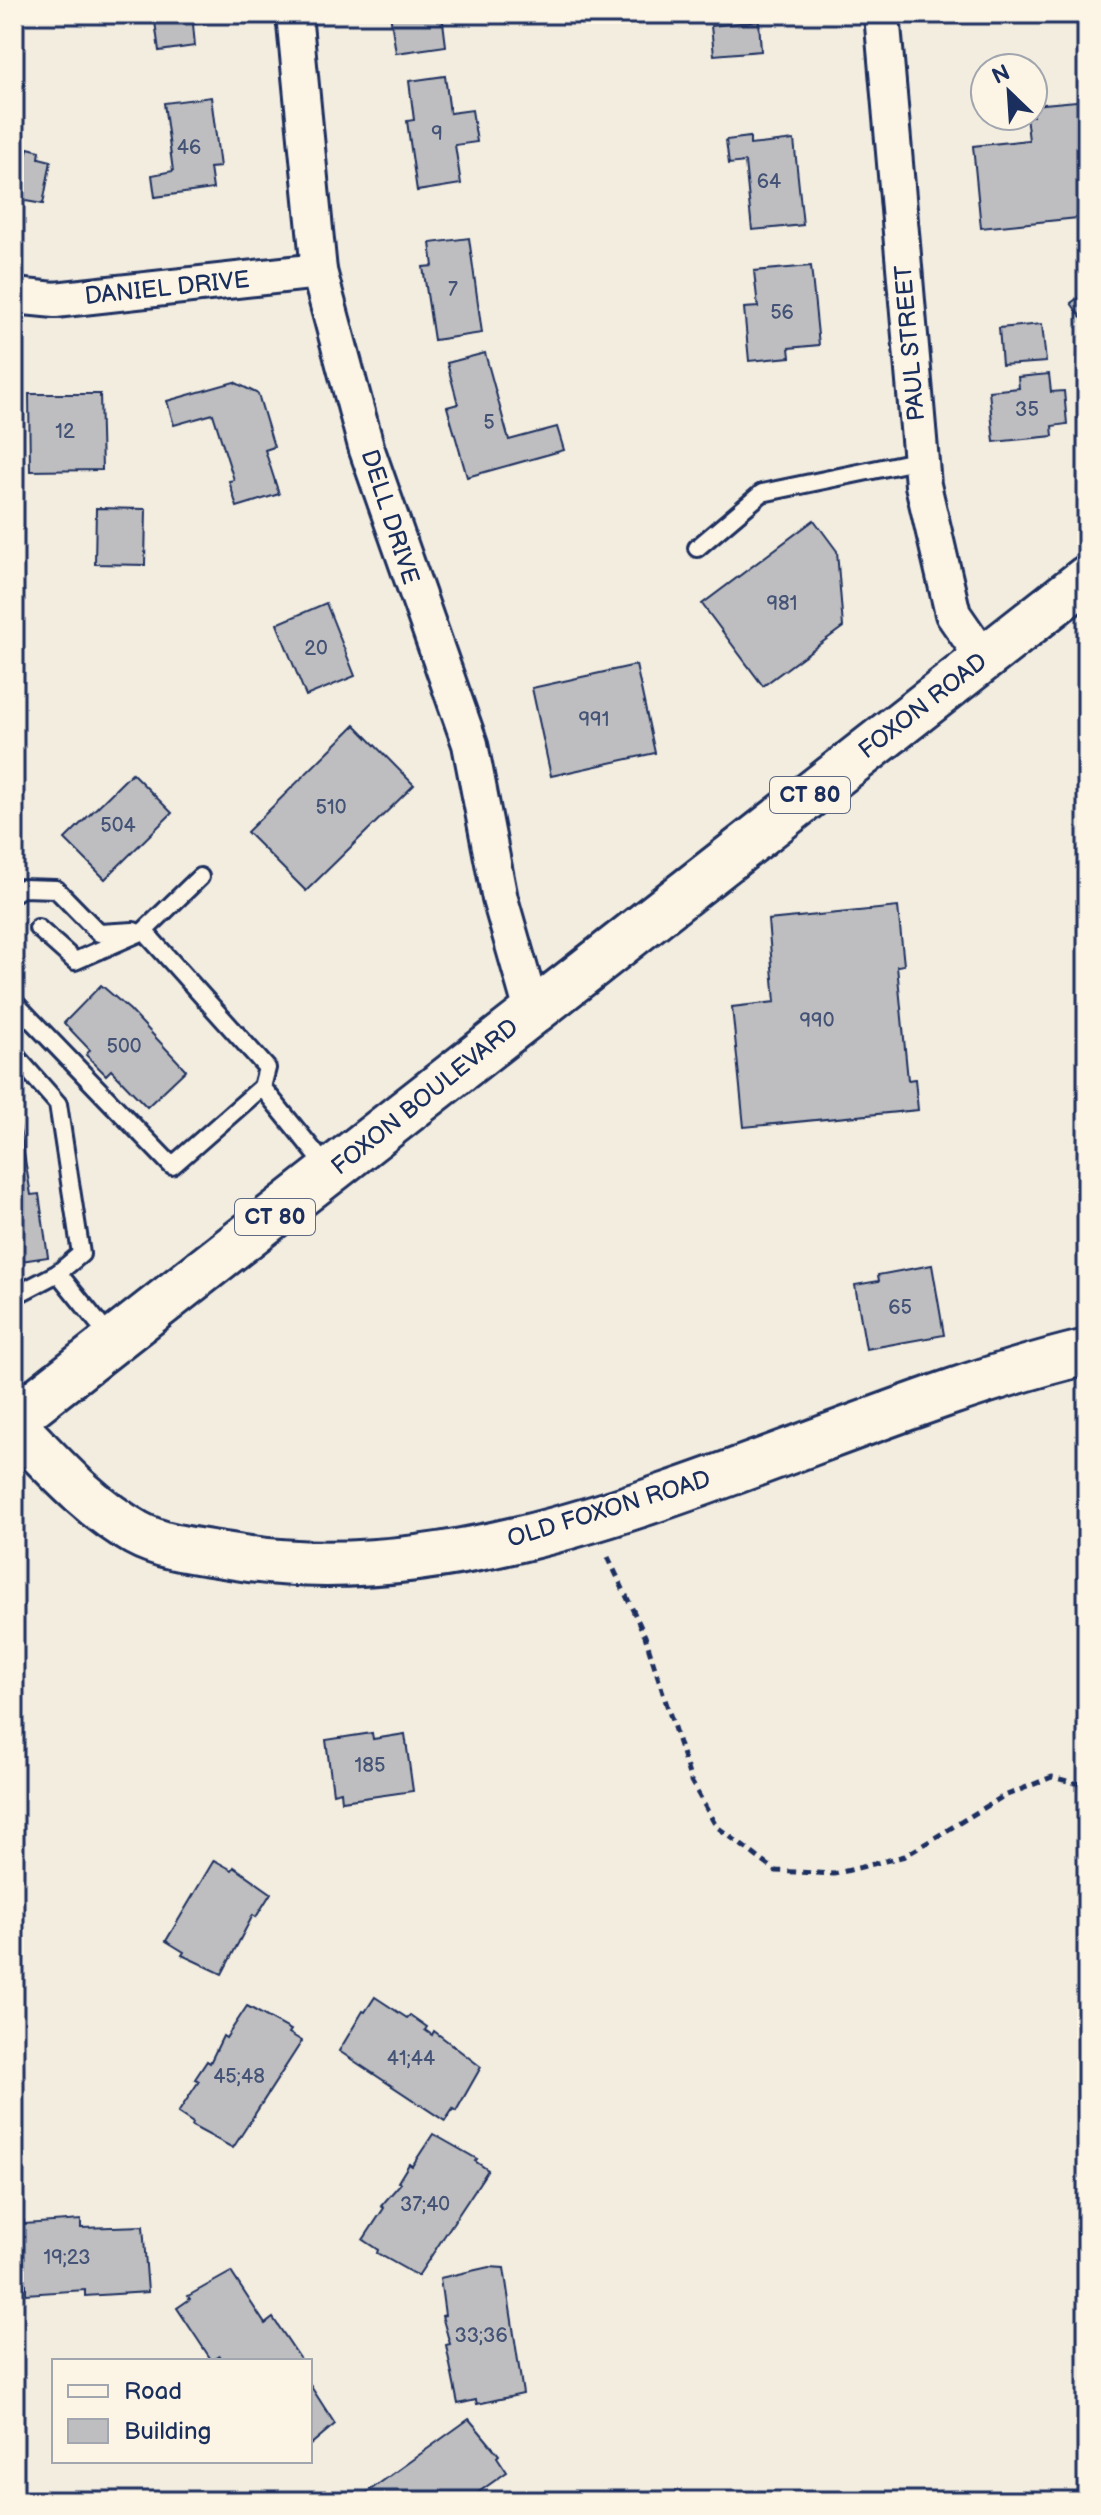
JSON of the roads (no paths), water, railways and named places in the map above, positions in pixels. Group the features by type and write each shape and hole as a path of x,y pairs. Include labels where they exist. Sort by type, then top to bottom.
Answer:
{"main road":[{"name":"FOXON ROAD","path":"532,1011 1087,578"},
{"name":"FOXON BOULEVARD","path":"14,1422 532,1011"},
{"name":"OLD FOXON ROAD","path":"14,1422 86,1498 138,1534 179,1547 266,1562 408,1559 478,1549 588,1521 924,1401 1087,1352"}],"street":[{"name":"DELL DRIVE","path":"294,14 319,271 367,450 470,744 500,899 532,1011"},
{"name":"PAUL STREET","path":"882,14 921,460 945,592 964,634 984,659"},
{"name":"DANIEL DRIVE","path":"14,296 55,300 319,271"}],"lane":[{"path":"697,548 762,493 921,460"},
{"path":"38,928 75,961 144,931 200,877"},
{"path":"14,893 22,888 56,889 99,933 144,931"},
{"path":"14,1002 172,1166 262,1087 267,1068 144,931"},
{"path":"14,1054 58,1104 81,1254 58,1273 14,1296"},
{"path":"262,1087 330,1172"},
{"path":"58,1273 113,1341"}]}
